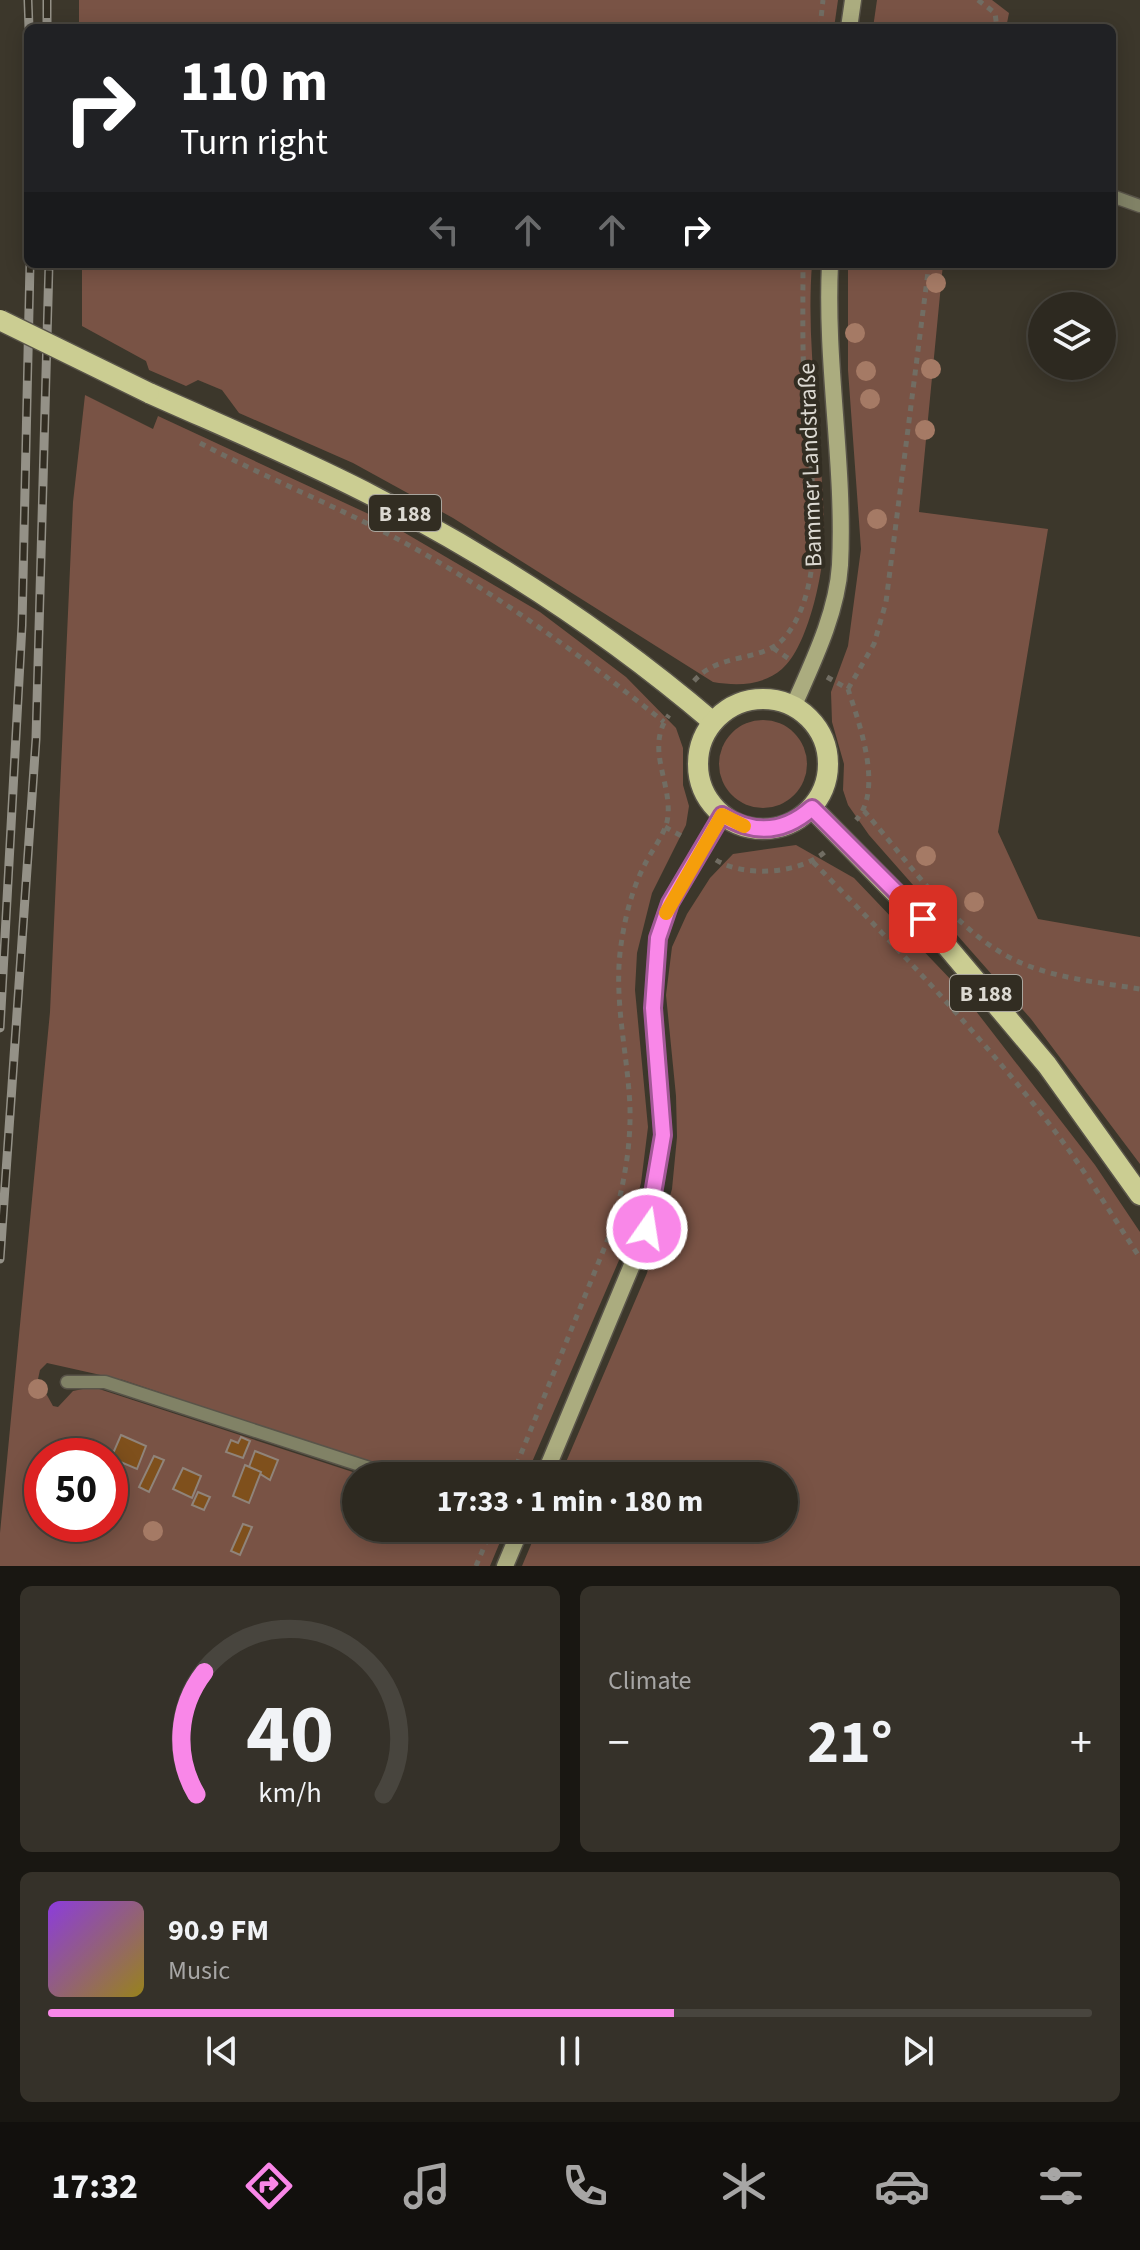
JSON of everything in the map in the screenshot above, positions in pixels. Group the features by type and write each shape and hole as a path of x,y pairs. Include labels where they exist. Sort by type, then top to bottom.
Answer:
{"main road":[{"path":"850,24 853,0"},
{"name":"Bammer Landstraße","path":"794,705 831,611 840,567 830,376 830,268"},
{"name":"B 188","path":"0,320 149,393 372,495 443,533 565,610 713,722"},
{"path":"773,698 794,705 813,720 825,741 829,764 825,788 812,808 785,826 768,830 736,824 722,815 702,787 698,770 698,753 713,722 730,707 751,699 773,698"},
{"name":"B 188","path":"812,808 939,937 1047,1065 1140,1195"},
{"path":"550,1462 647,1229 663,1135 653,1008 658,938 670,903 722,815"},
{"path":"505,1566 515,1542"}],"lane":[{"path":"1116,197 1140,206"},
{"path":"67,1382 105,1382 351,1462"}],"path":[{"path":"820,24 823,0"},
{"path":"978,0 995,13 996,24"},
{"path":"697,677 715,663 773,648 791,628 799,611 812,559 814,518 805,396 803,268"},
{"path":"848,689 874,644 886,602 928,268"},
{"path":"191,439 362,521 456,572 556,638 664,722"},
{"path":"773,648 789,660"},
{"path":"831,679 848,689 867,759 864,811 856,820"},
{"path":"518,1462 610,1234 620,1200 626,1169 630,1106 619,1006 620,948 637,880 665,827 668,799 658,759 664,722 669,716"},
{"path":"864,811 962,921 989,945 1028,966 1055,974 1140,989"},
{"path":"665,827 681,836"},
{"path":"718,861 734,868 754,870 813,862 824,854"},
{"path":"813,862 913,962 990,1051 1048,1123 1140,1258"},
{"path":"476,1566 486,1542"}],"shaded area":[{"path":"79,0 838,0 835,24 79,24"},
{"path":"877,0 992,0 1009,13 1007,24 874,24"},
{"path":"82,268 812,268 811,332 824,538 818,589 800,644 782,669 766,679 740,684 713,682 453,518 353,463 239,413 222,390 198,380 186,386 149,370 146,361 82,326"},
{"path":"848,268 943,268 919,512 1048,529 998,832 1038,919 1140,937 1140,1164 1031,1019 869,835 848,805 843,790 844,764 832,722 831,692 848,646 861,549 848,370"},
{"path":"85,395 153,429 158,416 388,523 540,612 626,677 676,728 683,748 683,785 689,806 686,825 652,893 637,953 635,990 648,1127 641,1183 623,1251 532,1462 367,1462 123,1380 47,1363 40,1370 38,1379 53,1406 58,1407 73,1391 93,1387 342,1468 342,1542 500,1542 490,1566 0,1566 0,1533 50,1012 73,502"},
{"path":"763,720 780,723 794,733 804,747 807,764 804,781 794,795 780,805 763,808 746,805 732,795 722,781 719,764 722,747 732,733 746,723"},
{"path":"796,845 854,878 955,984 1095,1165 1140,1232 1140,1566 522,1566 532,1542 798,1542 798,1462 566,1462 647,1273 672,1189 677,1137 676,1096 666,995 672,947 687,914 710,878 733,854"}],"building":[{"path":"241,1437 250,1441 243,1458 226,1452 231,1440 238,1443"},
{"path":"128,1438 146,1446 137,1469 128,1465"},
{"path":"255,1451 278,1460 270,1480 249,1467"},
{"path":"154,1456 164,1460 149,1492 139,1487"},
{"path":"245,1465 261,1472 249,1503 233,1496"},
{"path":"183,1468 201,1476 192,1498 173,1489"},
{"path":"198,1492 210,1497 204,1510 192,1505"},
{"path":"243,1524 252,1527 240,1555 231,1551"}],"railway":[{"path":"28,0 29,24"},
{"path":"47,0 47,24"},
{"path":"0,1028 22,625 30,268"},
{"path":"0,1259 36,739 49,268"}],"slow traffic":[{"path":"666,913 722,815 744,826"}],"route":[{"path":"647,1229 661,1167 663,1135 653,1008 653,972 658,938 670,903 722,815 736,824 768,830 800,819 812,808 923,919"}]}
